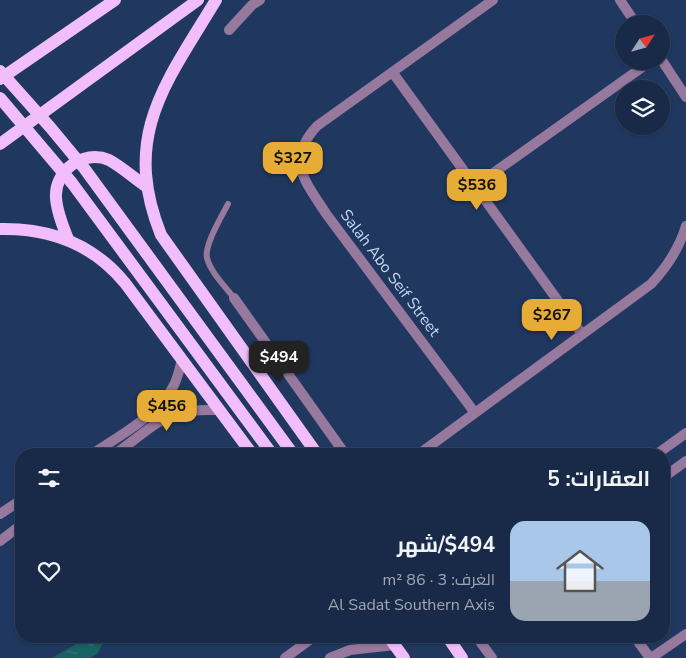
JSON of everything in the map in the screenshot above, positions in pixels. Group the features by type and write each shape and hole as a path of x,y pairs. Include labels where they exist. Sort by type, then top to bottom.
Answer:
{"main road":[{"path":"0,79 115,0"},
{"path":"0,144 198,0"},
{"path":"216,0 157,100 148,137 147,187 155,220 161,235 313,448"},
{"path":"0,71 84,168 289,448"},
{"path":"0,98 72,183 268,448"},
{"path":"68,240 57,208 56,192 61,177 72,165 86,158 102,158 110,161 147,187"},
{"path":"0,229 32,230 68,240 90,250 117,272 248,448"},
{"path":"393,643 404,658"},
{"path":"452,643 462,658"}],"street":[{"path":"229,30 252,5 260,0"},
{"name":"Salah Abo Seif Street","path":"475,413 327,215 306,183 300,168 301,152 306,137 317,126 494,0"},
{"path":"620,0 630,15"},
{"path":"475,186 638,70"},
{"path":"668,70 686,97"},
{"path":"392,73 582,334"},
{"path":"427,448 650,284 674,255 686,226"},
{"path":"234,298 341,448"},
{"path":"110,448 166,399 175,384 182,359"},
{"path":"124,448 162,421 177,413 193,410 220,410"},
{"path":"666,448 685,435"},
{"path":"670,473 686,461"},
{"path":"0,514 15,504"},
{"path":"0,541 15,530"},
{"path":"639,643 651,658 686,634"},
{"path":"285,658 305,643"},
{"path":"330,658 350,650 382,643"},
{"path":"481,643 492,658"}],"lane":[{"path":"228,204 207,247 207,257 212,268 234,298"}],"water":[{"path":"78,643 103,643 98,653 90,658 52,658"}]}
